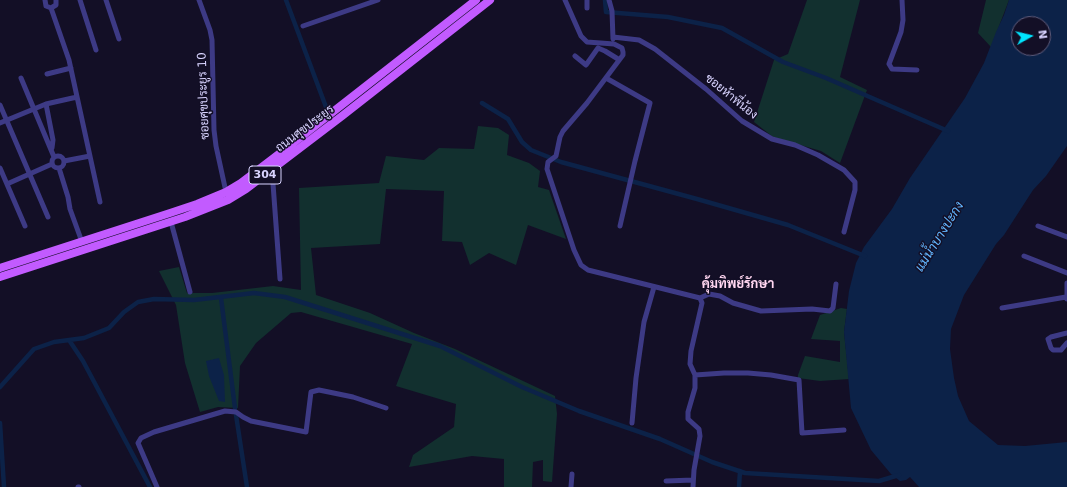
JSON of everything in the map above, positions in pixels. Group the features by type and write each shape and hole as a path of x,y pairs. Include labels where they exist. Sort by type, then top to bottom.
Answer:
{"main road":[{"name":"ถนนศุขประยูร","path":"0,277 82,242 197,204 226,192 241,183 279,154 476,0"},
{"name":"ถนนศุขประยูร","path":"1,265 47,257 171,222 228,200 272,170 490,0"}],"street":[{"path":"45,0 46,6 51,8 71,68 100,202"},
{"path":"51,8 56,5 57,0"},
{"path":"80,0 96,50"},
{"path":"106,0 119,39"},
{"name":"ซอยศุขประยูร 10","path":"199,0 212,40 214,130 226,192"},
{"path":"304,26 378,0"},
{"path":"565,0 581,36 587,42 599,46 618,59"},
{"path":"586,8 587,0"},
{"path":"610,0 614,44"},
{"path":"902,0 903,20 901,32 889,64 892,70 917,70"},
{"name":"ซอยห้าพี่น้อง","path":"613,37 625,37 639,40 655,49 706,89 742,120 772,139 795,145 818,155 844,170 855,182 855,190 844,232"},
{"path":"575,56 586,65 599,46 614,44 622,48 623,52 606,78 563,131 560,137 556,156 548,162 547,169 574,250 581,266 588,270 700,298 709,294 720,296 733,304 761,311 812,309 830,311 834,308 836,284"},
{"path":"47,74 71,68"},
{"path":"21,78 52,150 54,157 52,164"},
{"path":"606,78 650,103 620,226"},
{"path":"0,123 46,104 77,97"},
{"path":"46,104 53,140 52,150"},
{"path":"0,105 48,217"},
{"path":"54,157 60,156 64,161"},
{"path":"64,161 90,156"},
{"path":"59,168 64,165 64,161"},
{"path":"7,184 52,164"},
{"path":"52,164 59,168 68,198 74,209 74,218 82,242"},
{"path":"0,168 25,226"},
{"path":"272,170 280,279"},
{"path":"171,222 190,292"},
{"path":"1038,226 1067,237"},
{"path":"1024,256 1067,273"},
{"path":"1002,308 1066,299 1067,283"},
{"path":"632,423 636,378 644,322 654,287"},
{"path":"693,487 694,470 700,436 699,429 688,419 688,412 695,388 695,375 690,364 691,351 702,303 700,298"},
{"path":"1067,333 1048,339 1051,348 1054,350 1061,350 1067,343"},
{"path":"695,375 748,373 799,380 802,433 844,430"},
{"path":"157,487 138,443 141,438 154,432 224,411 236,412 251,421 306,432 311,392 318,390 353,397 386,408"},
{"path":"571,487 572,474"},
{"path":"666,481 693,480"}],"green space":[{"path":"807,0 860,0 840,77 867,90 840,163 821,151 773,137 754,122 774,60 788,54"},
{"path":"986,0 1009,0 991,47 978,33"},
{"path":"478,126 498,128 509,135 507,155 529,163 540,171 538,187 549,190 566,239 528,225 516,265 489,253 470,265 462,242 442,241 444,191 386,189 380,244 311,248 316,295 370,313 414,333 455,349 555,396 557,414 552,482 543,481 543,460 533,462 532,487 504,487 504,459 472,456 409,467 413,455 454,427 456,404 396,386 412,344 301,312 291,313 256,343 240,366 238,408 218,407 200,412 185,363 176,305 159,271 179,267 187,293 212,293 273,286 301,290 299,188 379,183 386,156 424,160 439,148 474,149"},
{"path":"841,308 847,309 844,332 849,379 820,381 798,378 805,356 840,362 840,341 811,339 820,315"}],"water":[{"name":"แม่น้ำบางปะกง","path":"1009,0 1067,0 1067,146 1046,176 1033,190 1004,235 996,244 964,295 951,329 950,349 954,378 958,396 969,421 998,445 1025,446 1067,442 1067,487 919,487 910,477 906,480 900,481 891,474 871,450 851,408 844,332 849,291 856,263 864,247 892,209 910,178 965,98 984,63"},
{"path":"219,358 224,375 225,402 219,401 209,376 206,361"}],"waterway":[{"path":"286,0 326,107"},
{"path":"605,0 606,12 668,17 722,28 783,62 826,78 948,131"},
{"path":"482,103 508,119 522,142 531,150 561,162 788,225 865,256"},
{"path":"0,387 34,349 54,342 84,338 109,328 124,312 138,302 154,299 194,300 254,293 285,297 440,346 522,387 579,411 660,439 712,462 745,473 879,481 899,475"},
{"path":"221,298 235,408"},
{"path":"69,340 83,361 150,487"},
{"path":"236,415 247,487"},
{"path":"0,423 4,487"},
{"path":"739,487 740,471"}],"district":[{"name":"คุ้มทิพย์รักษา","path":"738,285"}]}
